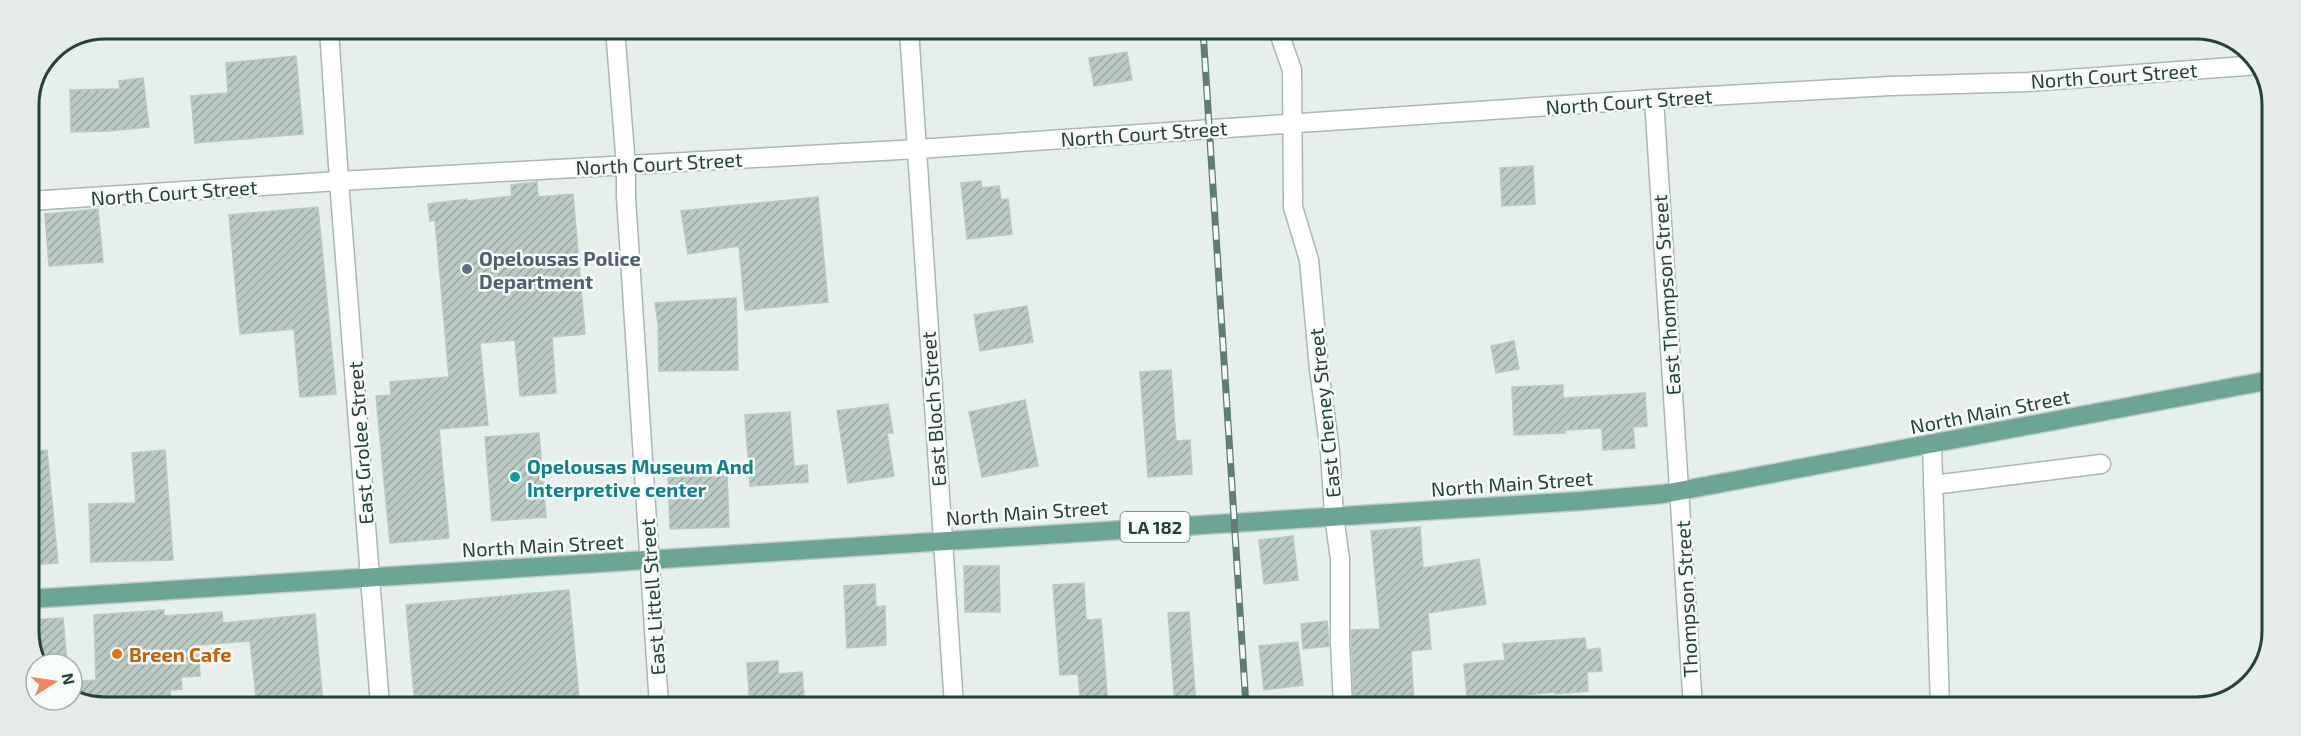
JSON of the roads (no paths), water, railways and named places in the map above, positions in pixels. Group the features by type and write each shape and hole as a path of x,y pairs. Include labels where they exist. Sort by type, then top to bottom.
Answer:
{"main road":[{"name":"North Main Street","path":"39,598 1581,501 1679,491 2262,382"}],"street":[{"name":"East Grolee Street","path":"331,39 339,181 379,697"},
{"name":"East Littell Street","path":"616,39 626,166 658,697"},
{"name":"East Bloch Street","path":"910,39 918,149 918,194 953,697"},
{"name":"East Cheney Street","path":"1281,39 1292,70 1293,207 1309,260 1340,559 1343,697"},
{"name":"North Court Street","path":"39,200 918,149 1654,99 1890,86 2028,82 2249,66"},
{"name":"East Thompson Street","path":"1654,99 1679,491"},
{"path":"1932,445 1940,697"},
{"path":"1933,484 2101,464"},
{"name":"Thompson Street","path":"1679,491 1692,697"}],"railway":[{"path":"1204,39 1245,697"}],"place":[{"name":"Opelousas Police Department","path":"467,269"},
{"name":"Opelousas Museum And Interpretive center","path":"515,477"},
{"name":"Breen Cafe","path":"117,654"}]}
